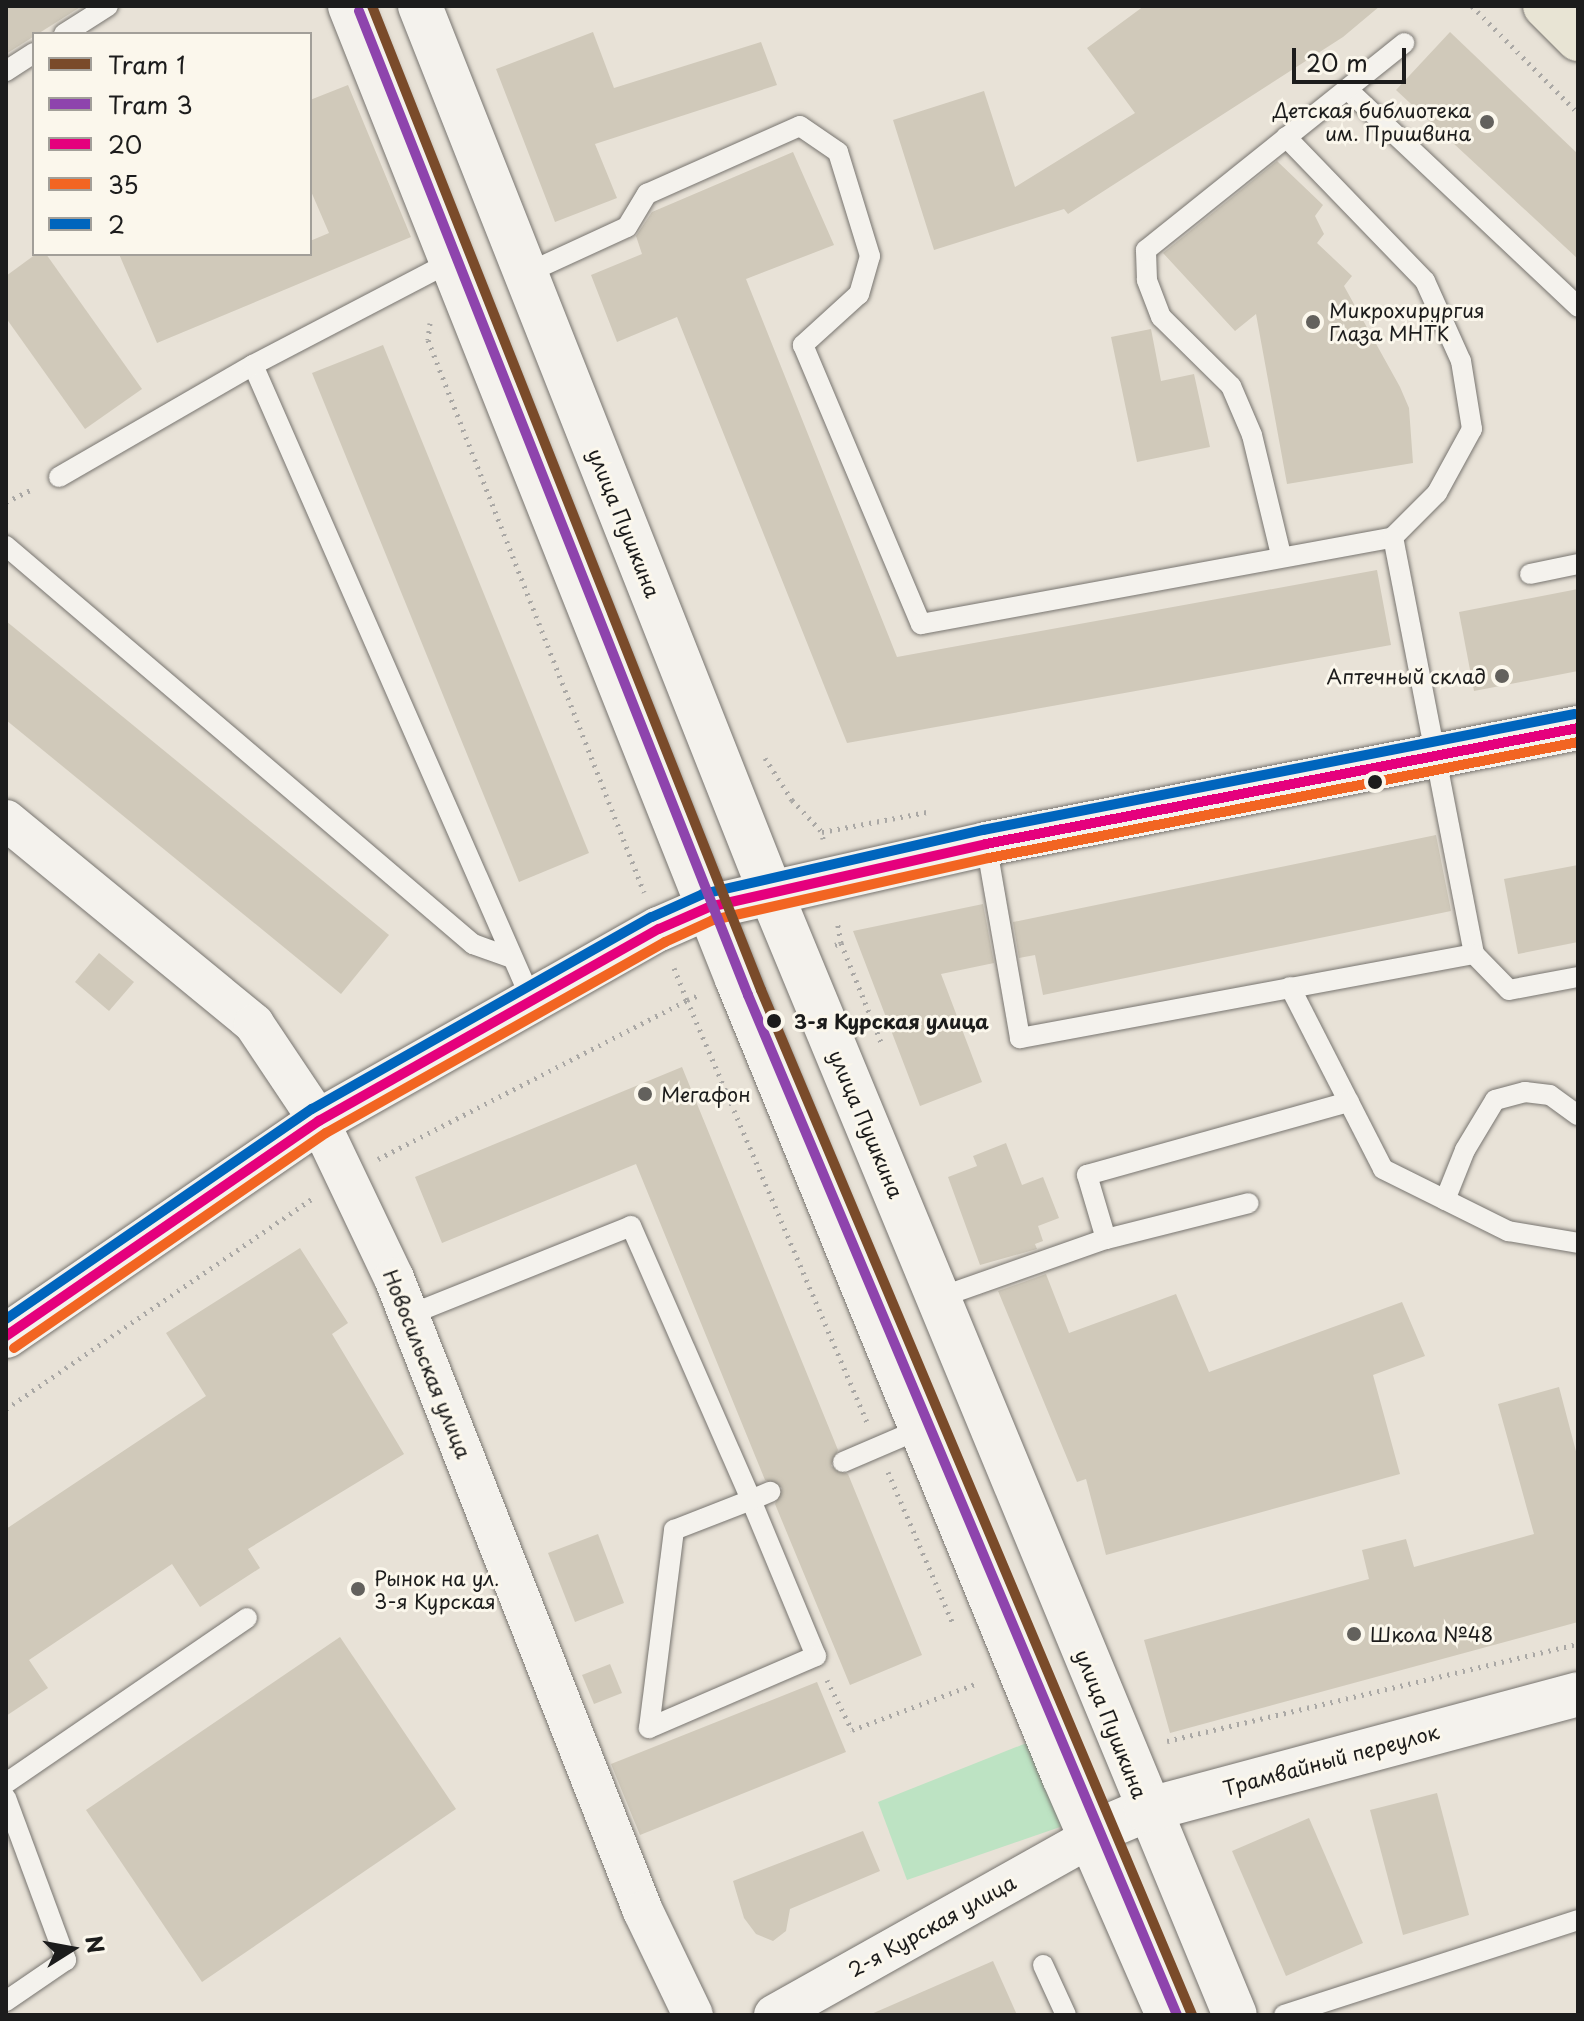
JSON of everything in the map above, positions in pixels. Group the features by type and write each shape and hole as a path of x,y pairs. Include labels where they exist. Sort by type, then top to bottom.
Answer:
{"main road":[{"path":"350,6 443,266 1089,1838 1168,2015"},
{"name":"улица Пушкина","path":"420,6 797,958 1146,1810 1235,2015"},
{"path":"1545,6 1578,39"},
{"path":"6,1336 319,1121 531,999 659,929 709,907 830,877 986,844 1578,728"},
{"name":"Трамвайный переулок","path":"1089,1838 1146,1810 1578,1694"}],"street":[{"name":"Новосильская улица","path":"6,820 254,1024 319,1121 409,1315 643,1911 693,2015"},
{"name":"2-я Курская улица","path":"774,2015 1089,1838"}],"lane":[{"path":"67,32 108,6"},
{"path":"1281,555 1252,435 1231,386 1161,317 1147,280 1146,250 1404,43"},
{"path":"6,71 32,54"},
{"path":"1347,89 1578,307"},
{"path":"525,274 627,227 647,194 800,126 838,152 870,256 859,294 803,345 921,624 1281,555 1393,537 1437,493 1472,429 1461,361 1425,281 1286,137"},
{"path":"59,477 253,365 443,266"},
{"path":"253,365 531,999"},
{"path":"1393,537 1474,954 1509,990 1578,977"},
{"path":"6,546 473,944 512,958"},
{"path":"1530,574 1578,564"},
{"path":"986,844 1020,1038 1474,954"},
{"path":"1290,987 1383,1169 1508,1231 1578,1243"},
{"path":"1445,1200 1465,1150 1495,1100 1525,1092 1550,1095 1578,1115"},
{"path":"1106,1239 1087,1175 1349,1102"},
{"path":"938,1298 1106,1239 1249,1203"},
{"path":"409,1315 631,1226 751,1500 816,1656 649,1728 674,1530 751,1500 770,1492"},
{"path":"843,1462 920,1429"},
{"path":"6,1783 247,1618"},
{"path":"6,1798 66,1960 6,2001"},
{"path":"1284,2015 1578,1920"},
{"path":"1043,1965 1066,2015"}],"path":[{"path":"1472,6 1578,113"},
{"path":"443,266 428,340 687,1000 737,979"},
{"path":"797,958 841,943 822,832 930,811"},
{"path":"1165,1740 1177,1742 1578,1644"},
{"path":"816,1656 852,1730 978,1683"}],"green space":[{"path":"1029,1742 1063,1826 907,1880 878,1802"}],"building":[{"path":"6,6 82,6 41,32 32,32 32,38 6,54"},
{"path":"1144,6 1380,6 1343,37 1068,214 1064,209 934,250 893,120 984,91 1015,187 1135,113 1087,48"},
{"path":"593,32 614,88 761,42 777,85 595,144 617,198 555,222 496,69"},
{"name":"Детская библиотека им. Пришвина","path":"1450,32 1578,154 1578,259 1396,90"},
{"path":"348,85 411,237 157,343 120,256 312,256 312,240 329,233 312,194 312,99"},
{"path":"793,152 834,245 746,279 897,657 1377,570 1391,645 847,743 677,317 617,342 591,275 642,254 636,236 652,212"},
{"name":"Микрохирургия Глаза МНТК","path":"1277,161 1323,205 1315,216 1324,234 1317,243 1352,276 1344,286 1409,408 1413,463 1287,484 1256,314 1235,331 1163,253"},
{"path":"33,256 47,256 142,389 85,429 6,318 6,276"},
{"path":"1151,329 1161,381 1194,374 1210,447 1137,462 1111,337"},
{"path":"383,345 589,853 519,882 312,373"},
{"path":"1578,589 1578,671 1474,691 1459,612"},
{"path":"6,621 389,935 341,994 6,720"},
{"path":"1436,835 1451,911 1043,995 1035,955 1019,958 1013,922"},
{"path":"1578,865 1578,942 1518,954 1504,879"},
{"path":"983,904 994,963 941,974 982,1082 920,1106 853,931"},
{"path":"99,953 134,982 109,1011 75,982"},
{"path":"682,1067 838,1450 831,1466 848,1474 922,1655 850,1685 775,1504 782,1488 765,1480 636,1164 442,1243 415,1177"},
{"path":"1006,1143 1022,1185 1043,1177 1059,1218 1038,1226 1043,1241 1035,1244 1037,1249 980,1265 948,1177 977,1166 973,1156"},
{"path":"300,1248 348,1323 332,1334 404,1454 248,1549 260,1568 200,1607 172,1564 29,1660 48,1688 6,1716 6,1529 206,1396 166,1333"},
{"path":"1046,1274 1069,1333 1176,1294 1209,1372 1402,1302 1425,1356 1373,1375 1400,1474 1106,1555 1086,1479 1077,1482 998,1291"},
{"path":"1559,1387 1578,1459 1578,1622 1170,1733 1144,1640 1369,1579 1362,1550 1406,1539 1414,1567 1534,1534 1498,1404"},
{"path":"598,1534 624,1603 575,1622 548,1553"},
{"path":"340,1637 456,1809 202,1982 86,1810"},
{"path":"610,1664 622,1693 594,1704 582,1675"},
{"path":"817,1682 846,1752 640,1835 611,1764"},
{"path":"1437,1793 1469,1915 1403,1935 1370,1810"},
{"path":"1309,1818 1363,1943 1286,1976 1232,1851"},
{"path":"863,1831 880,1871 790,1909 786,1931 773,1941 756,1934 744,1918 733,1881"},
{"path":"993,1961 1017,2015 869,2015"}],"tram line":[{"name":"1","path":"372,6 761,990 1192,2015"},
{"name":"3","path":"359,11 748,995 1177,2015"}],"transit line":[{"name":"2","path":"6,1319 312,1109 652,917 703,894 983,830 1575,714"},
{"name":"20","path":"6,1336 319,1121 659,929 709,907 986,844 1578,728"},
{"name":"35","path":"14,1348 326,1133 665,942 713,920 989,858 1578,742"}],"place":[{"name":"Детская библиотека им. Пришвина","path":"1487,122"},
{"name":"Микрохирургия Глаза МНТК","path":"1313,322"},
{"name":"Аптечный склад","path":"1502,676"},
{"name":"3-я Курская улица","path":"774,1021"},
{"name":"Мегафон","path":"645,1094"},
{"name":"Рынок на ул. 3-я Курская","path":"358,1589"},
{"name":"Школа №48","path":"1354,1634"}]}
